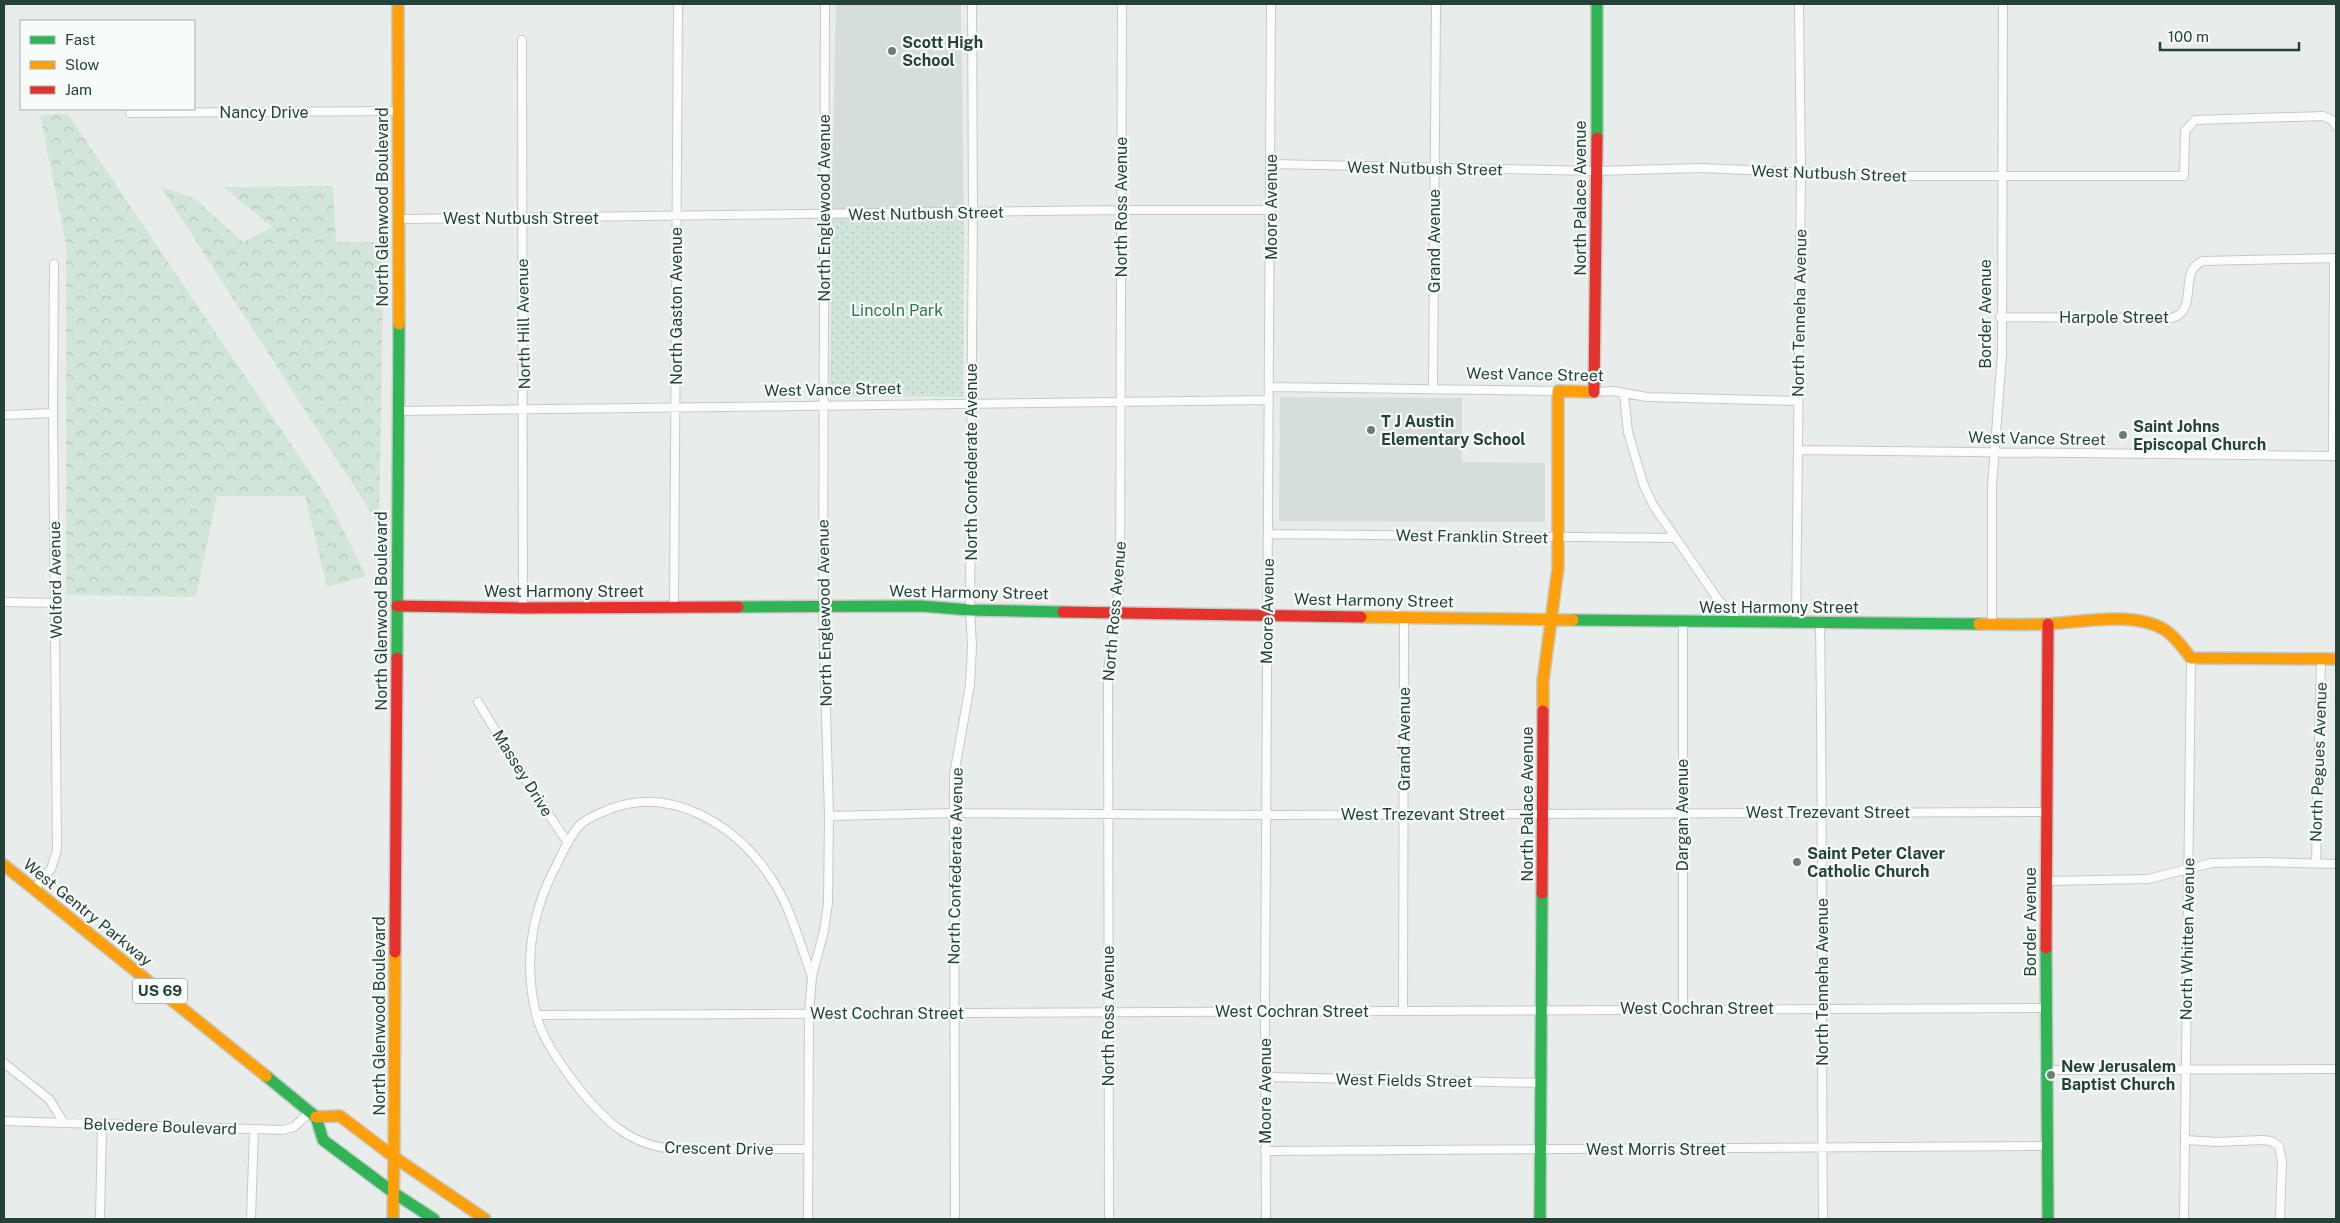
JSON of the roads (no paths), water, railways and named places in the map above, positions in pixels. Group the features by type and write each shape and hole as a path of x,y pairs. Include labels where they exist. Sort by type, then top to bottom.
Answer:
{"street":[{"name":"North Glenwood Boulevard","path":"393,1219 400,219 398,4"},
{"name":"North Gaston Avenue","path":"674,607 678,4"},
{"name":"North Englewood Avenue","path":"808,1219 809,1014 812,976 824,931 828,903 829,816 823,608 825,4"},
{"name":"North Confederate Avenue","path":"955,1219 954,775 970,685 972,646 970,610 974,212 972,4"},
{"name":"North Ross Avenue","path":"1108,1219 1108,671 1120,582 1122,4"},
{"name":"Moore Avenue","path":"1266,1219 1265,1010 1271,4"},
{"name":"Grand Avenue","path":"1434,388 1436,4"},
{"name":"North Palace Avenue","path":"1596,392 1597,4"},
{"name":"North Tenneha Avenue","path":"1796,623 1802,174 1800,4"},
{"name":"Border Avenue","path":"1992,623 1992,486 2002,354 2000,317 2003,176 2003,4"},
{"name":"North Hill Avenue","path":"522,40 521,218 524,410 524,608"},
{"name":"Nancy Drive","path":"130,113 399,111"},
{"name":"West Nutbush Street","path":"1271,164 1596,171 1700,168 1802,174 2184,176 2185,131 2195,120 2323,116 2332,120 2336,126"},
{"name":"West Nutbush Street","path":"400,219 1121,210 1271,210"},
{"name":"Harpole Street","path":"2000,317 2172,318 2179,316 2186,308 2188,278 2196,264 2203,261 2335,258"},
{"path":"2335,258 2335,456"},
{"name":"Wolford Avenue","path":"34,889 51,869 57,850 56,603 52,414 54,264"},
{"name":"West Vance Street","path":"1270,387 1613,391 1624,395 1798,401"},
{"name":"North Palace Avenue","path":"1540,1219 1543,1009 1543,681 1555,603 1559,537 1558,391"},
{"path":"1624,395 1628,432 1643,483 1653,504 1717,598 1740,623"},
{"name":"West Vance Street","path":"398,411 1269,400"},
{"path":"4,415 52,414"},
{"name":"West Vance Street","path":"1798,450 1994,454 2335,456"},
{"name":"West Franklin Street","path":"1269,534 1675,538"},
{"path":"4,602 56,603"},
{"name":"West Harmony Street","path":"397,606 524,608 823,608 922,606 970,610 1267,613 1404,618 1820,624 2048,624 2086,620 2148,622 2164,629 2178,640 2191,658"},
{"name":"Grand Avenue","path":"1403,1011 1404,618"},
{"name":"Dargan Avenue","path":"1683,622 1683,1008"},
{"name":"North Tenneha Avenue","path":"1820,624 1823,812 1821,1007 1823,1219"},
{"name":"Border Avenue","path":"2048,624 2046,812 2048,1070 2046,1146 2048,1219"},
{"path":"2191,658 2336,659"},
{"name":"North Whitten Avenue","path":"2184,1219 2191,658"},
{"name":"North Pegues Avenue","path":"2316,864 2321,659"},
{"name":"Massey Drive","path":"478,702 568,843"},
{"name":"Crescent Drive","path":"808,1149 675,1149 660,1148 630,1138 606,1118 575,1083 550,1044 536,1015 530,976 530,941 548,881 580,824 597,814 616,807 635,803 655,802 675,805 700,814 740,840 757,857 771,876 782,897 812,976"},
{"name":"West Trezevant Street","path":"829,816 954,813 1266,815 2046,812"},
{"path":"2046,881 2148,879 2176,874 2188,868 2212,863 2336,864"},
{"name":"West Gentry Parkway","path":"4,864 313,1115"},
{"name":"West Cochran Street","path":"536,1015 1821,1007 2047,1008"},
{"path":"4,1063 49,1099 64,1123"},
{"path":"2048,1070 2336,1070"},
{"name":"West Fields Street","path":"1265,1077 1542,1083"},
{"path":"434,1219 394,1193 323,1140 313,1115 340,1116 485,1219"},
{"name":"Belvedere Boulevard","path":"4,1121 282,1130 294,1127 313,1115"},
{"path":"100,1219 102,1125"},
{"path":"251,1219 254,1130"},
{"path":"2186,1140 2262,1140 2271,1141 2279,1146 2282,1161 2280,1219"},
{"name":"West Morris Street","path":"1265,1151 2046,1146"}],"place":[{"name":"Scott High School","path":"892,51"},
{"name":"T J Austin Elementary School","path":"1371,430"},
{"name":"Saint Johns Episcopal Church","path":"2123,435"},
{"name":"Saint Peter Claver Catholic Church","path":"1797,862"},
{"name":"New Jerusalem Baptist Church","path":"2051,1075"}],"park label":[{"name":"Lincoln Park","path":"897,310"}]}
